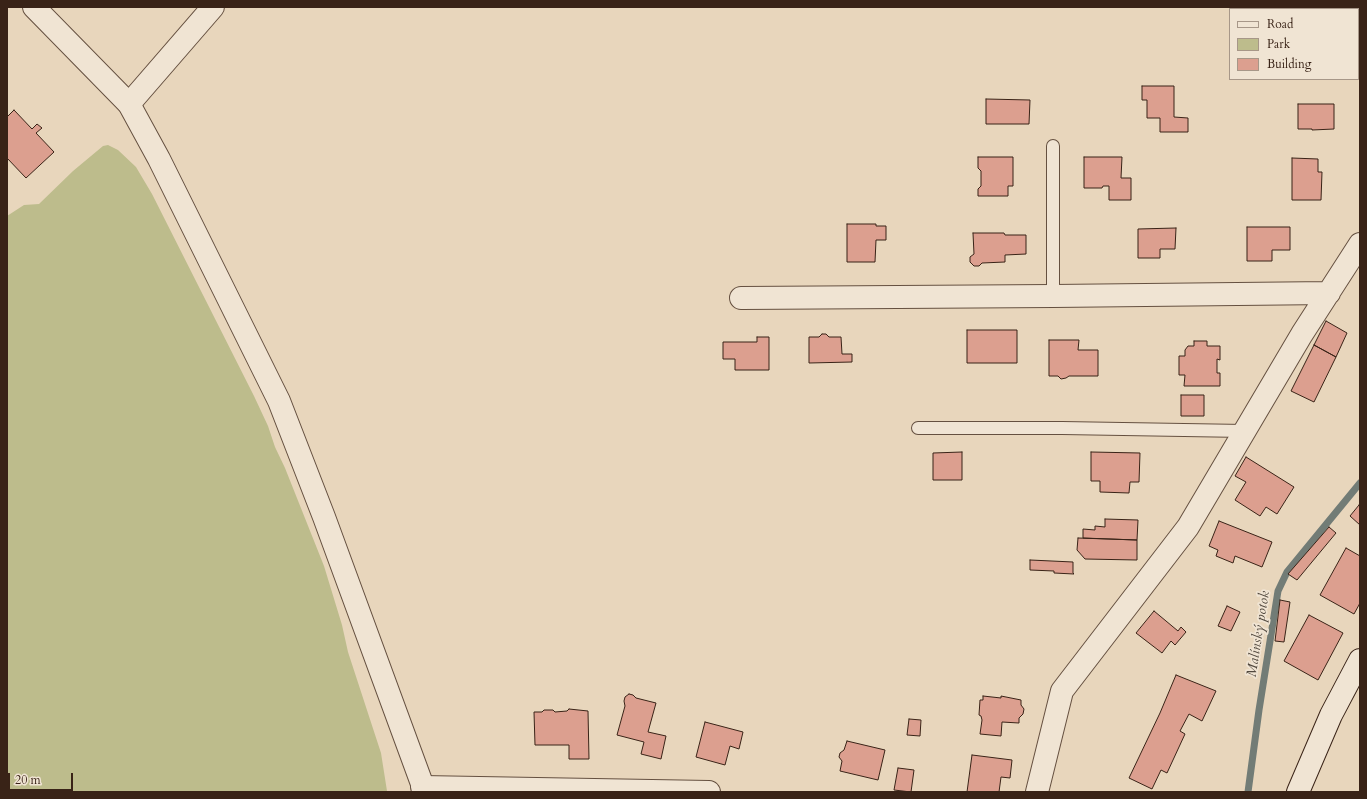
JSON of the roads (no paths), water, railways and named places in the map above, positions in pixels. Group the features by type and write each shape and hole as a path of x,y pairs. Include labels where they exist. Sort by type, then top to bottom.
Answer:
{"street":[{"path":"34,7 129,104 159,159 279,401 324,517 424,790 709,792"},
{"path":"129,104 213,7"},
{"path":"1037,792 1062,691 1188,527 1302,334 1360,244"},
{"path":"741,298 1329,293"},
{"path":"1298,792 1331,715 1360,660"}],"lane":[{"path":"1053,146 1053,296"},
{"path":"918,428 1062,428 1245,431"}],"waterway":[{"name":"Malínský potok","path":"1248,792 1259,710 1278,591 1287,572 1360,483"}]}
